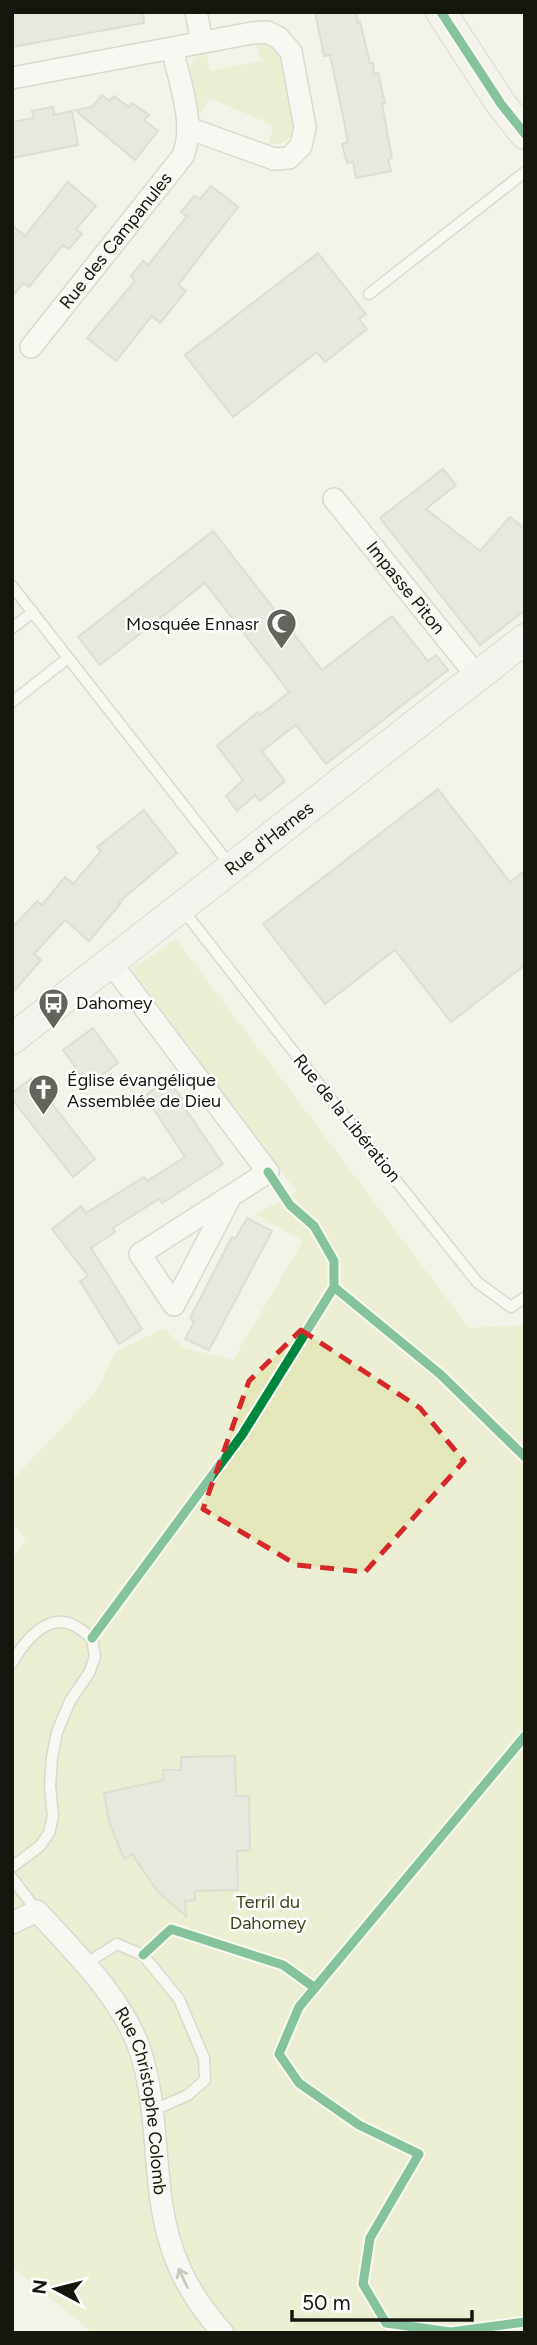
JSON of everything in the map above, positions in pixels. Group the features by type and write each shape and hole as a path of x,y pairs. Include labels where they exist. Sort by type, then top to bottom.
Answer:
{"main road":[{"path":"441,12 500,104 525,134"},
{"name":"Rue d'Harnes","path":"12,1039 525,639"}],"street":[{"path":"196,12 202,41"},
{"path":"12,78 202,41 267,32 279,38 291,52 305,127 301,146 289,158 274,159 188,128 172,48"},
{"name":"Rue des Campanules","path":"30,347 183,156 188,143 188,128"},
{"name":"Impasse Piton","path":"334,499 477,676"},
{"path":"111,963 268,1172 231,1195 140,1254 174,1305 231,1195"},
{"path":"12,1923 37,1911"},
{"name":"Rue Christophe Colomb","path":"37,1911 85,1964 118,2007 138,2045 154,2110 161,2200 168,2238 177,2266 191,2293 223,2333"}],"lane":[{"path":"369,294 525,172"},
{"path":"12,586 233,868"},
{"path":"12,628 33,612"},
{"path":"12,702 68,658"},
{"name":"Rue de la Libération","path":"182,908 477,1282 511,1307 525,1297"},
{"path":"12,1663 20,1647 31,1635 56,1623 71,1624 92,1638 95,1657 89,1673 70,1701 57,1732 52,1758 50,1786 53,1816 49,1833 40,1846 12,1867"},
{"path":"12,1878 37,1911"},
{"path":"85,1964 117,1944 143,1955 179,1999 204,2058 205,2080 188,2095 154,2110"}],"highlighted area":[{"path":"301,1330 420,1408 464,1461 365,1572 297,1565 203,1509 249,1381"}],"green space":[{"path":"256,43 275,47 284,77 293,127 288,140 282,143 269,144 273,125 209,98 200,115 192,99 189,71 198,56 206,52 210,71 261,61"},
{"name":"Terril du Dahomey","path":"176,939 469,1328 525,1325 525,2333 93,2333 12,2266 12,1559 26,1539 12,1522 12,1480 96,1392 116,1351 164,1329 184,1348 233,1360 303,1241 255,1214 297,1192 131,969"}],"building":[{"path":"12,12 143,12 144,23 12,47"},
{"path":"315,12 356,12 370,63 373,63 374,74 378,73 385,103 382,103 392,158 388,159 391,171 356,178 353,162 347,163 342,144 348,142 342,111 330,55 324,56"},
{"path":"102,95 109,101 114,96 129,107 132,103 149,115 144,120 158,131 135,160 75,110 92,107"},
{"path":"53,107 54,115 72,111 78,145 12,158 12,122 34,118 32,111"},
{"path":"68,182 96,206 76,229 82,234 69,249 63,245 29,287 23,283 12,297 12,225 25,236"},
{"path":"211,186 238,207 178,285 186,291 160,323 152,316 116,361 87,338 135,281 131,276 143,261 148,265 187,216 181,212 194,196 200,199"},
{"path":"318,253 366,314 359,319 367,329 325,362 317,352 233,417 185,355"},
{"path":"443,469 456,485 426,509 480,551 510,517 525,529 525,610 480,645 380,518"},
{"path":"213,531 322,670 392,616 428,661 436,655 448,670 326,764 296,725 262,751 285,781 260,801 255,795 237,811 226,796 243,780 217,746 258,712 260,715 289,692 205,583 100,665 78,637"},
{"path":"438,789 510,882 525,871 525,965 451,1022 395,950 325,1004 263,924"},
{"path":"144,810 177,853 119,902 121,903 89,941 65,920 34,954 41,960 12,993 12,928 37,901 42,905 65,877 73,884 101,851 97,847"},
{"path":"93,1028 118,1063 88,1085 63,1050"},
{"name":"Église évangélique Assemblée de Dieu","path":"32,1078 95,1159 73,1177 12,1099 12,1093"},
{"path":"166,1079 183,1099 180,1101 223,1164 162,1203 159,1199 113,1228 115,1232 91,1248 142,1329 119,1344 80,1281 88,1276 52,1229 81,1206 86,1213 144,1177 147,1181 185,1157 145,1096"},
{"path":"247,1218 272,1231 209,1350 185,1339 194,1322 190,1318 232,1237 235,1239"},
{"path":"235,1756 236,1796 249,1796 250,1850 237,1851 238,1890 195,1891 195,1900 185,1901 186,1916 158,1892 132,1854 124,1859 109,1822 104,1793 164,1780 163,1770 181,1770 181,1757"}],"cycle path":[{"path":"441,12 501,104 525,134"},
{"path":"92,1638 242,1435 334,1287 334,1261 314,1226 290,1205 268,1172"},
{"path":"334,1287 440,1374 525,1457"},
{"path":"525,1736 299,2007 279,2054 299,2083 359,2125 419,2154 370,2238 363,2284 386,2323 451,2332 525,2322"},
{"path":"143,1955 171,1929 283,1965 315,1988"}],"place":[{"name":"Mosquée Ennasr","path":"282,651"},
{"name":"Dahomey","path":"53,1030"},
{"name":"Église évangélique Assemblée de Dieu","path":"44,1117"}]}
